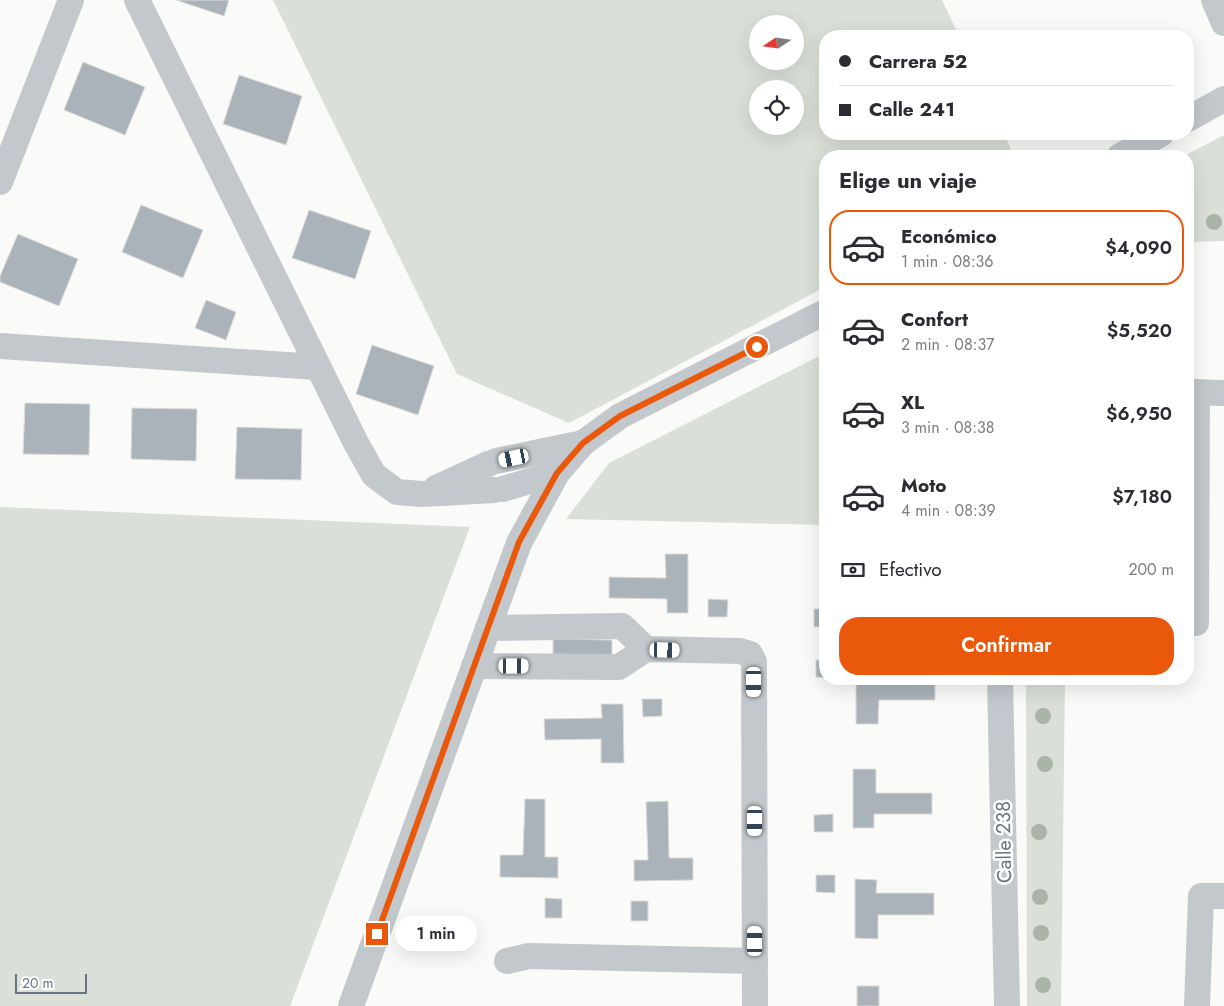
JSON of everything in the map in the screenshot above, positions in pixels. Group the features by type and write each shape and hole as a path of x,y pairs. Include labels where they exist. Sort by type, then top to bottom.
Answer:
{"street":[{"path":"0,182 71,0"},
{"path":"137,0 356,444 374,475 397,492 422,494 498,490 557,473"},
{"path":"1214,0 1224,23"},
{"path":"1194,116 1224,99"},
{"path":"1131,150 1150,140"},
{"path":"351,1006 519,542 557,473 583,443 620,416 819,315"},
{"path":"0,346 318,367"},
{"path":"1194,392 1224,393"},
{"path":"422,494 492,463 583,443"},
{"path":"1194,535 1196,623"},
{"path":"488,628 622,626 646,649"},
{"path":"474,666 619,666 646,649 740,651 750,654 754,662 756,1006"},
{"name":"Calle 238","path":"1000,685 1007,1006"},
{"path":"1197,1006 1201,896 1224,896"},
{"path":"507,961 529,956 755,961"}],"shaded area":[{"path":"273,0 942,0 956,30 819,30 819,140 1007,140 1011,150 819,150 819,290 569,423 457,374"},
{"path":"1224,135 1224,241 1194,242 1194,151"},
{"path":"819,356 819,525 566,519 609,463"},
{"path":"0,507 470,527 290,1006 0,1006"},
{"path":"1026,685 1065,685 1061,1006 1027,1006"}],"building":[{"path":"176,0 229,0 224,16"},
{"path":"83,62 145,87 125,135 64,110"},
{"path":"239,75 302,96 286,145 223,124"},
{"path":"141,205 203,230 183,278 122,252"},
{"path":"309,210 371,231 355,279 292,258"},
{"path":"18,234 78,259 59,306 0,282 0,276"},
{"path":"206,300 236,312 226,340 195,328"},
{"path":"372,345 434,366 418,415 356,394"},
{"path":"25,403 90,404 89,455 23,454"},
{"path":"132,408 197,409 196,461 131,459"},
{"path":"237,427 302,429 301,480 235,479"},
{"path":"665,554 688,554 688,613 667,613 667,599 609,598 609,577 666,578"},
{"path":"708,599 728,600 727,617 708,617"},
{"path":"814,609 819,609 819,627 814,627"},
{"path":"553,639 612,640 612,657 553,656"},
{"path":"816,660 819,660 819,677 816,677"},
{"path":"856,685 935,685 935,700 879,700 878,724 856,724"},
{"path":"642,699 662,699 662,716 643,717"},
{"path":"601,704 623,704 624,763 601,763 601,739 545,740 544,719 602,718"},
{"path":"853,769 876,769 876,793 932,793 932,814 874,814 874,828 853,828"},
{"path":"525,799 545,799 545,857 558,857 558,878 500,877 500,855 523,855"},
{"path":"668,801 669,858 693,858 693,880 634,881 634,860 648,860 646,802"},
{"path":"833,814 833,832 814,832 814,815"},
{"path":"816,875 835,875 835,893 816,892"},
{"path":"855,879 877,880 876,893 934,893 934,915 878,915 878,939 855,938"},
{"path":"545,898 562,899 562,918 545,918"},
{"path":"631,901 648,901 648,921 631,921"},
{"path":"857,986 879,986 879,1006 857,1006"}],"route":[{"path":"377,934 519,542 557,473 583,443 620,416 757,347"}]}
